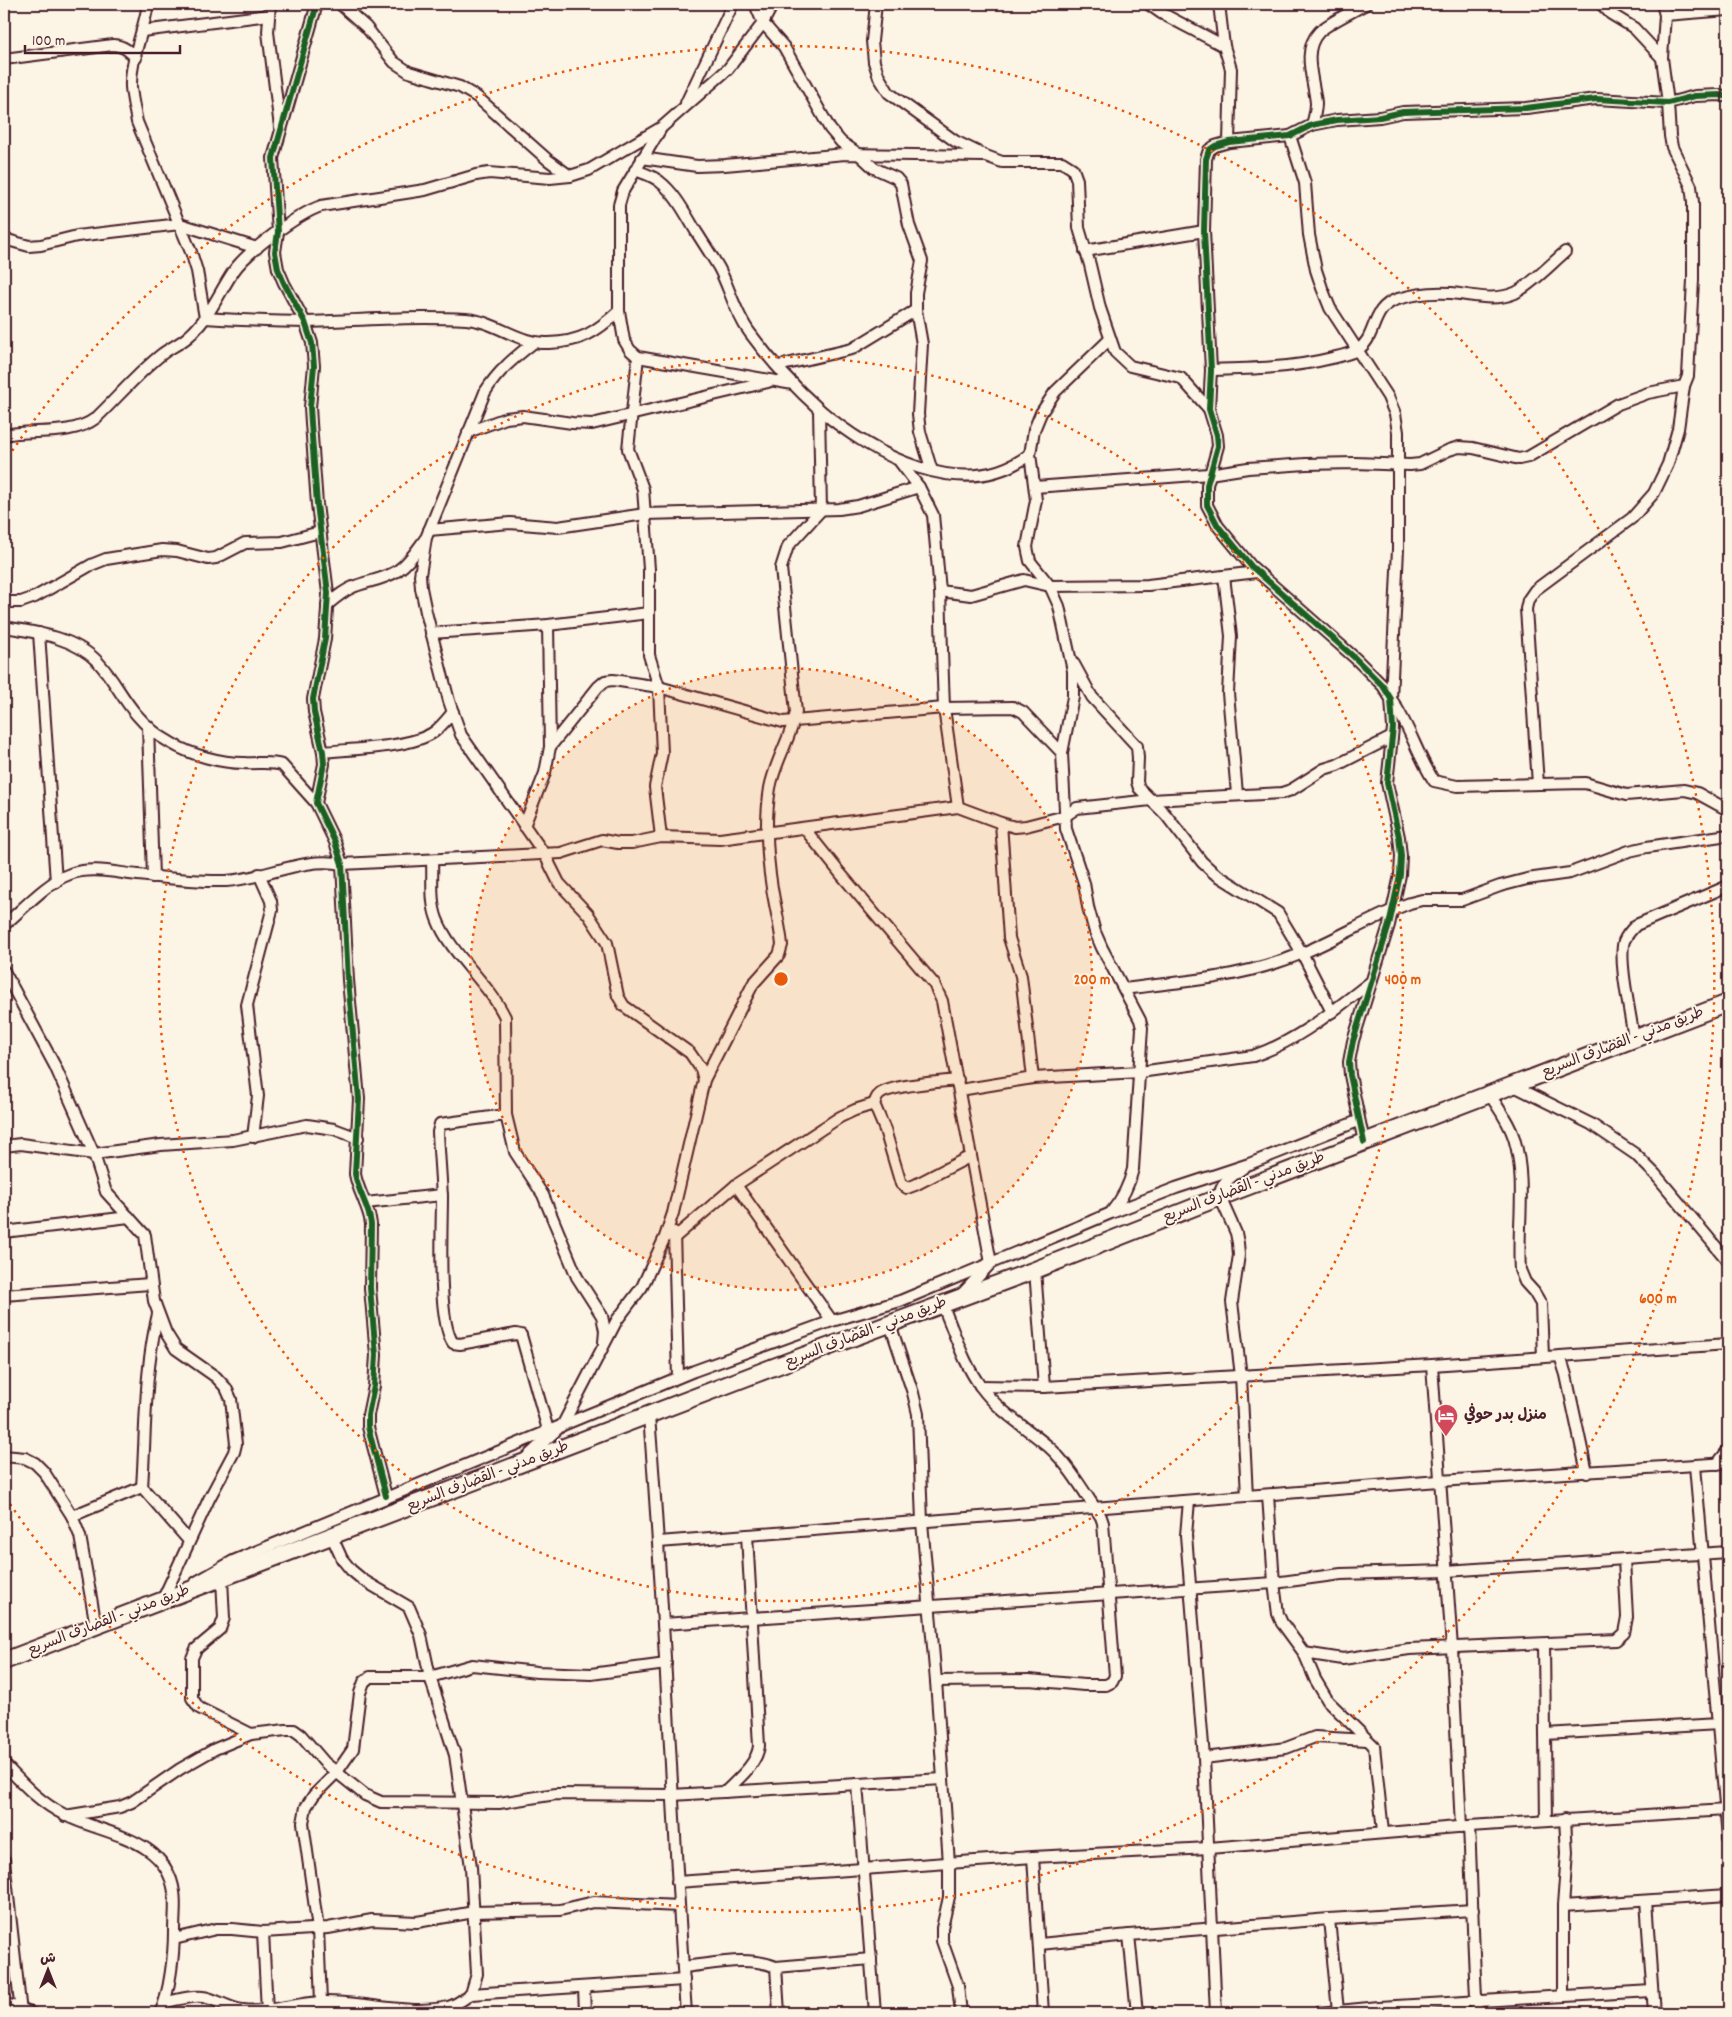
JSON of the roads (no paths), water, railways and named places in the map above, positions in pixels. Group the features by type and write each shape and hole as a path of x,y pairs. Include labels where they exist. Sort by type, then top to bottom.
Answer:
{"highway":[{"name":"طريق مدني - القضارف السريع","path":"4,1661 1035,1270 1220,1197 1728,1003"}],"street":[{"path":"148,4 131,86 137,122 198,271 204,318"},
{"path":"270,4 270,53 280,130"},
{"path":"316,803 324,764 313,699 325,638 327,578 320,532 310,407 314,366 312,342 306,322 278,269 275,252 278,232 273,158 317,4"},
{"path":"340,4 366,27 394,62 409,72 460,87 477,97 548,160 570,176"},
{"path":"684,106 733,4"},
{"path":"756,4 763,23 784,47 830,129 841,142 860,154 874,168 896,178 901,184 909,225 922,261 917,282 916,310 922,344 918,414 920,432 932,471"},
{"path":"4,435 75,428 87,425 163,353 190,335 204,318 245,256 308,210 321,206 426,190 476,175 489,174 550,178 570,176 589,170 662,127 728,69 763,23 773,4"},
{"path":"876,4 872,41 874,62 879,77 889,94 955,142 986,156 1002,162 1062,162 1073,169 1077,180 1079,228 1115,352 1130,366 1181,378 1209,409"},
{"path":"1148,4 1161,13 1224,46"},
{"path":"1219,4 1224,46 1231,69 1229,142"},
{"path":"1312,125 1316,104 1310,64 1312,42 1320,31 1366,4"},
{"path":"1600,4 1606,11 1634,28 1662,58"},
{"path":"1538,784 1526,609 1528,600 1535,590 1632,518 1654,493 1668,464 1678,428 1684,386 1688,376 1693,280 1693,202 1691,186 1672,147 1662,58 1664,15 1662,4"},
{"path":"1664,15 1728,10"},
{"path":"142,31 269,15"},
{"path":"4,59 113,45 128,49 136,58"},
{"path":"1728,97 1695,96 1668,103 1596,99 1526,108 1402,112 1380,117 1337,120 1312,125 1290,136 1229,142 1209,150 1206,159 1204,231 1211,370 1209,409 1217,435 1218,446 1216,459 1209,474 1206,496 1207,505 1218,526 1257,572 1355,658 1383,686 1402,714 1418,752 1434,781 1457,786 1585,783 1626,795 1684,790 1696,793 1728,810"},
{"path":"662,127 623,191 619,205 619,311 624,340 630,350 638,357 793,384"},
{"path":"1290,136 1305,183 1309,235 1316,270 1330,308 1381,383 1395,414 1398,432 1398,549 1391,699 1393,712 1387,783 1399,837 1401,856 1400,874 1392,910 1353,1041 1349,1062 1358,1121 1364,1142"},
{"path":"642,158 706,165 860,154 986,156"},
{"path":"635,170 657,179 670,190 719,268 737,310 749,331 793,384 819,409 850,432 899,461 932,471 962,476 987,475 1007,469 1030,454"},
{"path":"4,239 29,246 41,245 77,236 180,224 257,248"},
{"path":"1085,250 1204,231"},
{"path":"1211,370 1305,364 1357,350 1366,343 1376,317 1387,304 1398,299 1424,294 1450,293 1498,298 1516,292 1565,252"},
{"path":"778,366 838,353 852,348 916,310"},
{"path":"204,318 256,322 405,319 468,320 486,322 533,342 547,344 582,338 600,329 619,311"},
{"path":"1110,339 1055,392 1041,413 1034,430 1030,454 1036,500 1027,547 1030,561 1050,586 1059,606 1071,660 1074,683 1073,697 1062,753 1065,816 1069,839 1084,883 1088,907 1102,948 1140,1020 1142,1028 1133,1170 1123,1197 1111,1213"},
{"path":"533,342 506,364 495,376 485,392 428,534 420,575 431,633 461,735 545,855 559,883 588,914 607,943 618,996 624,1006 690,1053 697,1060 704,1080"},
{"path":"638,357 628,449 641,481 649,569 649,655 659,687 662,761 655,787 661,837"},
{"path":"468,432 506,418 523,416 592,424 774,381"},
{"path":"1035,487 1209,474 1248,468 1306,464 1420,464 1449,450 1459,448 1473,448 1519,459 1528,457 1618,404 1641,395 1684,386"},
{"path":"519,1465 563,1424 617,1320 642,1287 665,1238 673,1213 704,1080 753,984 779,955 782,944 772,886 768,832 770,790 773,775 794,722 796,702 781,568 788,546 820,510 819,409"},
{"path":"899,461 919,487 932,515 940,591 944,708 958,807"},
{"path":"327,605 341,593 354,586 384,578 398,570 407,562 428,534 510,523 558,527 644,514 820,510 858,506 919,487"},
{"path":"4,602 21,602 35,597 91,565 106,559 162,550 177,551 208,559 216,558 245,543 282,542 320,532"},
{"path":"940,591 971,595 1024,580 1050,586 1148,585 1257,572"},
{"path":"1224,576 1231,636 1228,693 1237,794"},
{"path":"431,633 548,625 649,613"},
{"path":"524,826 546,772 550,747 548,625"},
{"path":"4,627 39,633 77,647 97,661 109,674 135,714 173,744 195,753 234,763 274,762 282,765 316,803 335,842 342,864 348,980 359,1099 355,1174 357,1184 366,1203 371,1224 370,1288 376,1355 368,1427 386,1496"},
{"path":"39,633 56,882"},
{"path":"1071,660 1081,674 1085,686 1092,696 1136,746 1138,758 1136,782 1166,815 1202,862 1214,873 1278,913 1302,953 1332,1012"},
{"path":"550,747 598,687 605,681 613,680 659,687 772,720 794,722 944,708 1013,707 1023,712 1062,753"},
{"path":"323,752 404,743 433,732 453,712"},
{"path":"148,726 153,877"},
{"path":"4,925 56,882 69,874 81,871 153,877 227,880 324,862 342,864 545,855 561,853 602,840 632,843 661,837 720,839 958,807 1015,827 1026,826 1065,816 1077,808 1151,800 1282,793 1291,790 1324,769 1337,765 1392,737"},
{"path":"1001,823 1009,938 1021,976 1033,1078"},
{"path":"804,828 934,984 942,1001 991,1263"},
{"path":"1124,989 1236,974 1279,962 1302,953 1392,910 1422,900 1462,900 1518,881 1570,873 1629,851 1728,835"},
{"path":"432,861 434,910 437,920 472,972 499,1004 505,1017 506,1115 515,1152 543,1195 577,1277 602,1316 605,1331 603,1346"},
{"path":"253,1137 258,1096 247,1005 272,910 271,901 259,874"},
{"path":"1634,1039 1622,956 1624,942 1628,933 1636,925 1728,886"},
{"path":"4,971 55,1066 94,1154 106,1192 145,1235 148,1245 150,1284 158,1314 166,1333 176,1349 216,1377 226,1388 230,1400 236,1444 234,1452 162,1601"},
{"path":"971,1156 907,1188 901,1184 885,1130 874,1104 877,1097 893,1089 1140,1072 1252,1056 1270,1050 1306,1031 1372,981"},
{"path":"1514,1086 1591,1124 1635,1154 1655,1174 1728,1261"},
{"path":"1490,1095 1507,1120 1515,1139 1520,1174 1520,1270 1525,1282 1541,1304 1544,1357"},
{"path":"674,1238 736,1185 840,1117 874,1104"},
{"path":"506,1115 440,1124 438,1132 442,1195 444,1310 450,1337 454,1342 460,1344 516,1334 521,1336 548,1430"},
{"path":"179,1595 206,1575 233,1561 386,1496 678,1377 832,1321 900,1301 1111,1213 1176,1188 1249,1164 1358,1121"},
{"path":"4,1146 21,1144 94,1154 161,1144 233,1140 308,1125 334,1129 358,1138"},
{"path":"1247,1496 1242,1376 1232,1302 1239,1256 1238,1243 1236,1233 1219,1191 1224,1183 1249,1164"},
{"path":"736,1185 832,1321"},
{"path":"366,1203 442,1195"},
{"path":"673,1213 678,1377"},
{"path":"4,1232 129,1217"},
{"path":"959,1298 991,1263"},
{"path":"1035,1270 1044,1387"},
{"path":"4,1294 150,1284"},
{"path":"936,1681 1028,1680 1106,1685 1112,1682 1114,1676 1110,1594 1103,1523 1061,1460 1050,1448 997,1406 980,1386 966,1360 942,1304"},
{"path":"158,1314 148,1371 147,1425 142,1487 190,1541"},
{"path":"890,1324 918,1414 922,1522 949,1863 949,1897 942,1928 942,1941 958,1986 961,2013"},
{"path":"980,1386 1044,1387 1242,1376 1728,1344"},
{"path":"1560,1356 1566,1375 1587,1473"},
{"path":"1432,1364 1439,1481 1473,1910 1472,1948 1477,2013"},
{"path":"649,1416 659,1542 672,1795 686,2013"},
{"path":"1717,1464 1728,1450"},
{"path":"4,1456 25,1458 35,1463 44,1472 72,1516 80,1536 96,1626"},
{"path":"659,1542 1439,1481 1728,1463"},
{"path":"1695,1466 1726,1782 1728,1838"},
{"path":"72,1516 142,1487"},
{"path":"1268,1495 1278,1614 1304,1653 1328,1702 1375,1749 1383,1832"},
{"path":"1189,1501 1186,1523 1204,1758 1216,2013"},
{"path":"725,1792 758,1754 747,1535"},
{"path":"332,1536 342,1559 351,1570 363,1580 409,1607 421,1636 430,1676 455,1755 471,1867 477,1974 471,1994"},
{"path":"663,1624 1274,1583 1341,1574 1446,1572 1728,1552"},
{"path":"1304,1653 1342,1659 1409,1649 1616,1640 1622,1637 1628,1617 1624,1558"},
{"path":"222,1579 224,1618 220,1629 196,1649 192,1658 192,1698 199,1708 251,1734"},
{"path":"1544,1644 1546,1821"},
{"path":"321,2002 318,1929 303,1823 306,1807 314,1795 337,1772 353,1749 360,1692 364,1682 370,1677 430,1676 472,1665 537,1672 591,1674 666,1664"},
{"path":"1545,1734 1719,1724"},
{"path":"65,1816 120,1807 132,1802 215,1749 251,1734 294,1730 301,1735 325,1763 365,1795 381,1802 511,1802 572,1793 672,1795 943,1779"},
{"path":"1204,1758 1286,1748 1315,1737 1367,1740"},
{"path":"4,1764 33,1795 65,1816 137,1842 166,1868 174,1892 174,1939 166,2002 160,2013"},
{"path":"857,1784 875,2013"},
{"path":"677,1882 1033,1857 1209,1848 1383,1832 1726,1810"},
{"path":"1563,1996 1563,1906 1567,1853 1565,1820"},
{"path":"1033,1857 1043,2013"},
{"path":"4,1860 24,2012"},
{"path":"1563,1906 1728,1895"},
{"path":"1646,1901 1654,2013"},
{"path":"174,1939 216,1929 263,1932 318,1929 372,1920 417,1922 474,1912 560,1910 594,1902 679,1906"},
{"path":"1040,1944 1213,1928 1473,1910"},
{"path":"1329,1919 1338,2011"},
{"path":"263,1932 266,2011"},
{"path":"1129,1935 1137,2013"},
{"path":"683,1967 740,1961 767,1963 776,1967 871,1960"},
{"path":"776,1967 779,2013"},
{"path":"166,2002 196,1996 205,1997 244,2012 266,2011 321,2002 449,2010 471,1994 684,1980"},
{"path":"584,1987 585,2013"},
{"path":"1318,2013 1652,1991"},
{"path":"4,2003 24,2012"}],"place":[{"name":"منزل بدر حوفي","path":"1446,1437"}]}
